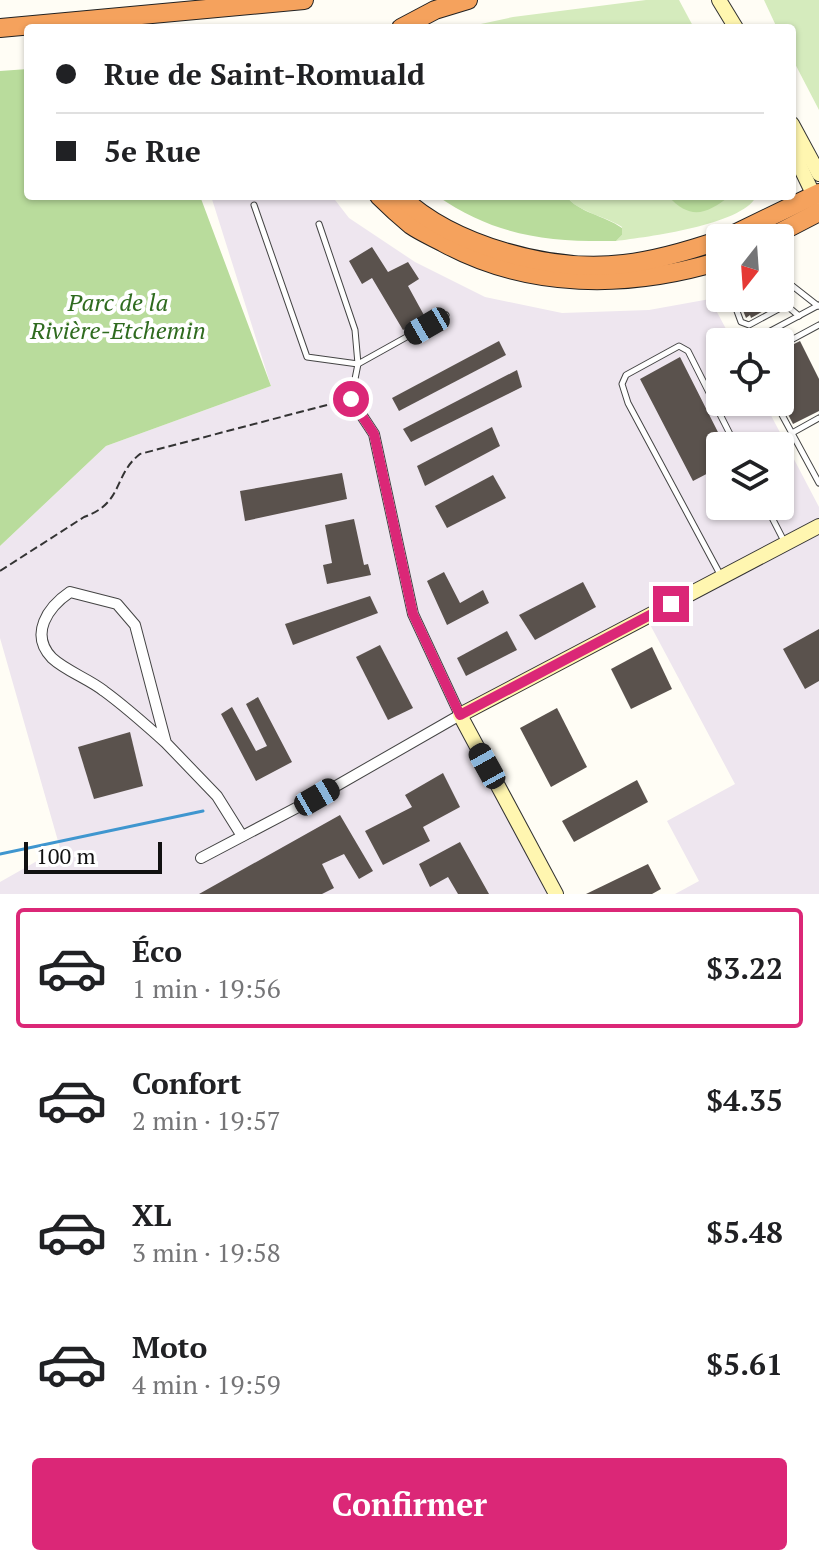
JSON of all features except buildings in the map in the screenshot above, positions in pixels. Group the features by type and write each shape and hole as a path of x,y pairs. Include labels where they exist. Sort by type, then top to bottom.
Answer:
{"highway":[{"path":"43,24 304,0"},
{"path":"409,24 435,10 468,0"},
{"path":"0,28 24,26"},
{"path":"0,39 24,38"},
{"path":"383,200 412,226 468,256 520,272 571,281 626,280 683,273 706,266"},
{"path":"404,200 420,215 471,241 523,257 573,263 621,264 675,256 706,245"},
{"path":"768,224 779,200"},
{"path":"776,224 818,202"}],"street":[{"path":"719,0 732,24"},
{"path":"796,131 819,174"},
{"path":"796,158 818,202"},
{"path":"351,399 374,434 413,614 460,715 556,894"},
{"path":"201,858 460,715 819,526"},
{"path":"166,743 135,625 117,604 70,592 52,605 42,625 44,646 53,659 112,696 166,743 217,796 242,836"}],"lane":[{"path":"254,205 307,357 358,364 446,315"},
{"path":"319,224 355,330 358,364 351,399"},
{"path":"776,328 818,305 794,287"},
{"path":"736,312 741,322 749,325 773,312"},
{"path":"794,312 799,316"},
{"path":"794,338 819,325"},
{"path":"722,578 628,403 622,384 626,375 679,346 688,351 729,432"},
{"path":"793,432 819,418"},
{"path":"794,438 819,483"},
{"path":"773,520 785,544"}],"path":[{"path":"0,571 110,502 130,461 140,454 351,399"}],"shaded area":[{"path":"212,200 335,200 349,218 415,262 485,297 562,313 649,310 706,300 706,312 717,312 726,328 706,328 706,416 771,416 780,432 706,432 706,520 794,520 794,459 819,507 819,894 675,894 699,881 667,821 735,784 646,617 460,715 556,894 0,894 0,882 60,848 0,638 0,546 106,446 271,386"}],"green space":[{"path":"646,0 679,0 692,24 481,24"},
{"path":"764,0 819,0 819,110 796,66 796,24 775,24"},
{"name":"Parc de la Rivière-Etchemin","path":"24,69 24,200 201,200 271,386 106,446 0,546 0,71"},
{"path":"444,200 569,200 622,228 622,235 616,241 544,238 501,228"},
{"path":"569,200 753,200 747,207 713,222 670,233 616,241 622,235 622,227"},
{"path":"672,200 724,200 699,212 691,212"}],"waterway":[{"path":"0,854 203,811"}],"route":[{"path":"351,399 374,434 413,614 460,715 671,604"}]}
